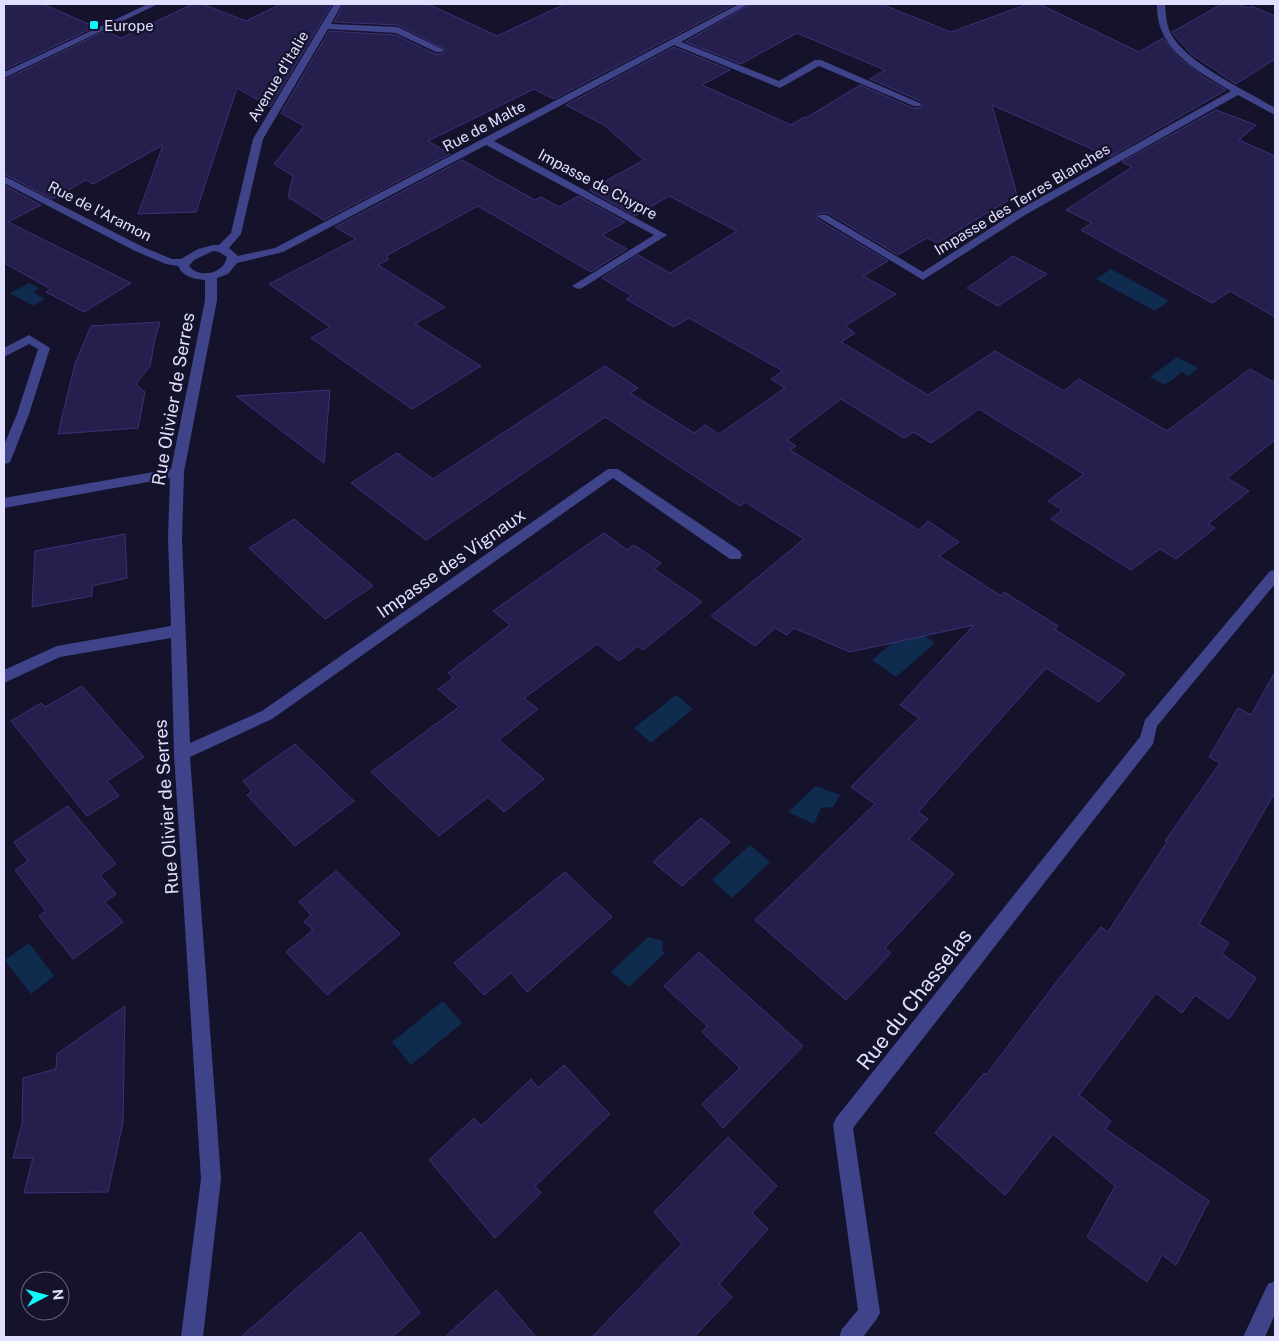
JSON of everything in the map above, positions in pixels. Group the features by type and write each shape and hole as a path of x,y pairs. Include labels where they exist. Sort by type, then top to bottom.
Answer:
{"street":[{"path":"4,75 154,4"},
{"name":"Avenue d'Italie","path":"222,249 236,234 258,138 338,4"},
{"name":"Rue de Malte","path":"233,261 279,250 745,4"},
{"path":"1160,4 1161,19 1168,38 1192,63 1275,112"},
{"path":"326,26 398,30 439,50"},
{"path":"674,42 780,85 818,62 917,104"},
{"name":"Impasse des Terres Blanches","path":"823,217 924,277 1021,214 1239,90"},
{"name":"Impasse de Chypre","path":"488,141 662,235 578,286"},
{"name":"Rue de l'Aramon","path":"4,179 139,249 170,262 185,263"},
{"path":"222,249 233,256 233,261 229,268 211,276 191,274 186,269 185,263 188,258 204,250 222,249"},
{"name":"Rue Olivier de Serres","path":"192,1337 211,1179 182,754 174,538 177,472 211,300 211,276"},
{"path":"4,353 29,339 44,348 23,414 4,460"},
{"path":"4,503 177,472"},
{"name":"Impasse des Vignaux","path":"182,754 267,714 613,472 735,555"},
{"name":"Rue du Chasselas","path":"850,1337 869,1313 843,1124 1147,739 1150,724 1275,575"},
{"path":"4,677 57,652 177,631"},
{"path":"1254,1337 1275,1292"}],"water":[{"path":"1111,269 1169,301 1155,311 1096,279"},
{"path":"29,283 39,288 33,292 45,299 33,306 10,293"},
{"path":"1177,357 1198,368 1189,376 1182,372 1165,385 1150,377"},
{"path":"904,621 935,643 896,677 872,660 898,638"},
{"path":"676,695 693,709 651,743 634,728"},
{"path":"816,786 840,795 833,807 821,808 814,824 788,812"},
{"path":"750,845 770,862 732,898 712,880"},
{"path":"648,937 663,941 662,950 665,953 629,987 611,972"},
{"path":"29,943 54,976 31,994 5,960"},
{"path":"443,1001 462,1023 411,1065 392,1042"}],"building":[{"path":"4,4 43,4 95,27 4,70"},
{"path":"193,4 202,4 246,21 281,4 332,4 270,107 237,88 196,212 138,214 163,145 93,184 86,180 52,199 4,174 4,80 105,31 121,38"},
{"path":"344,4 428,4 497,36 565,4 735,4 554,99 534,89 428,141 450,154 324,220 288,197 293,176 274,164 304,126 281,113 329,31 396,35 435,54 442,54 446,50 398,25 334,22"},
{"path":"751,4 881,4 951,32 1028,4 1039,4 1139,52 1163,38 1179,58 1204,77 1226,90 1110,157 992,105 1017,195 937,243 927,238 898,255 828,213 817,214 817,219 888,261 863,276 896,294 845,326 855,333 841,342 928,395 995,351 1064,391 1079,379 1167,431 1250,369 1275,383 1275,440 1227,478 1249,491 1208,524 1215,528 1176,559 1160,549 1131,570 1051,519 1062,510 1048,501 1084,474 979,409 931,443 914,432 904,438 841,399 787,440 796,446 790,450 919,530 928,521 959,542 939,556 1001,596 1004,592 1058,626 1054,629 1125,674 1099,702 1046,668 918,812 928,819 909,839 954,874 885,948 891,953 846,1000 755,920 875,804 851,787 919,718 900,705 974,625 850,652 794,628 787,635 775,628 755,646 711,616 804,539 745,502 740,506 605,417 426,540 351,483 397,453 433,479 605,366 638,388 630,393 694,433 705,425 719,434 785,388 771,379 783,371 689,318 674,327 626,299 632,296 602,278 638,255 670,273 737,231 669,196 635,216 589,190 644,160 604,125 566,105 674,47 730,70 702,85 791,125 860,85 913,108 920,108 923,105 923,102 870,79 885,70 797,33 741,64 685,42"},
{"path":"1222,4 1237,4 1248,8 1251,6 1275,16 1275,59 1236,84 1191,54 1172,32"},
{"path":"1216,110 1256,125 1239,140 1275,156 1275,317 1230,291 1212,303 1081,230 1092,223 1066,210 1132,167 1122,162"},
{"path":"462,160 535,200 541,197 559,207 578,196 625,222 602,235 627,249 591,272 478,206 386,256 389,259 378,265 445,307 415,324 481,366 412,409 311,338 330,327 269,284 356,239 335,227"},
{"path":"4,185 41,205 8,222 131,283 84,312 46,292 51,289 4,263"},
{"path":"1013,256 1047,274 998,306 967,288"},
{"path":"160,322 150,366 136,384 145,392 138,428 58,434 75,364 91,326"},
{"path":"330,390 324,463 236,396"},
{"path":"294,519 373,586 325,619 249,548"},
{"path":"604,533 627,550 634,545 661,563 654,569 702,602 643,650 638,646 619,661 597,644 524,698 538,709 499,740 544,779 504,812 488,797 439,836 371,772 459,707 438,689 453,678 448,673 510,625 493,611"},
{"path":"125,534 127,578 92,586 92,596 32,607 35,551"},
{"path":"1275,672 1275,792 1199,924 1229,943 1222,954 1256,978 1229,1019 1195,995 1182,1013 1156,993 1079,1095 1111,1121 1105,1129 1209,1201 1176,1265 1162,1255 1147,1282 1087,1237 1115,1186 1053,1134 1005,1195 935,1133 984,1073 986,1075 1061,976 1101,927 1108,932 1167,842 1165,841 1220,763 1209,757 1238,708 1251,715"},
{"path":"82,686 144,757 107,781 119,796 87,816 11,721 41,703 45,707"},
{"path":"295,744 354,801 295,846 247,795 252,791 243,781"},
{"path":"68,806 116,864 100,875 116,894 105,902 123,922 73,959 39,916 46,911 15,870 28,861 14,842"},
{"path":"701,818 730,842 682,886 653,862"},
{"path":"336,871 400,934 327,995 286,952 313,930 304,922 311,915 299,902"},
{"path":"565,872 612,917 527,992 511,973 484,995 454,963"},
{"path":"699,952 803,1046 723,1128 702,1104 740,1068 702,1032 707,1026 664,986"},
{"path":"125,1006 123,1122 108,1192 24,1193 33,1158 13,1158 22,1124 23,1078 56,1069 57,1054"},
{"path":"564,1065 610,1114 535,1186 541,1193 495,1238 429,1160 474,1118 481,1126 531,1079 538,1088"},
{"path":"728,1137 777,1186 752,1213 768,1229 719,1284 732,1297 694,1337 592,1337 682,1244 654,1212"},
{"path":"361,1232 420,1313 392,1337 241,1337"},
{"path":"496,1290 536,1337 445,1337"}],"place":[{"name":"Europe","path":"94,25"}]}
